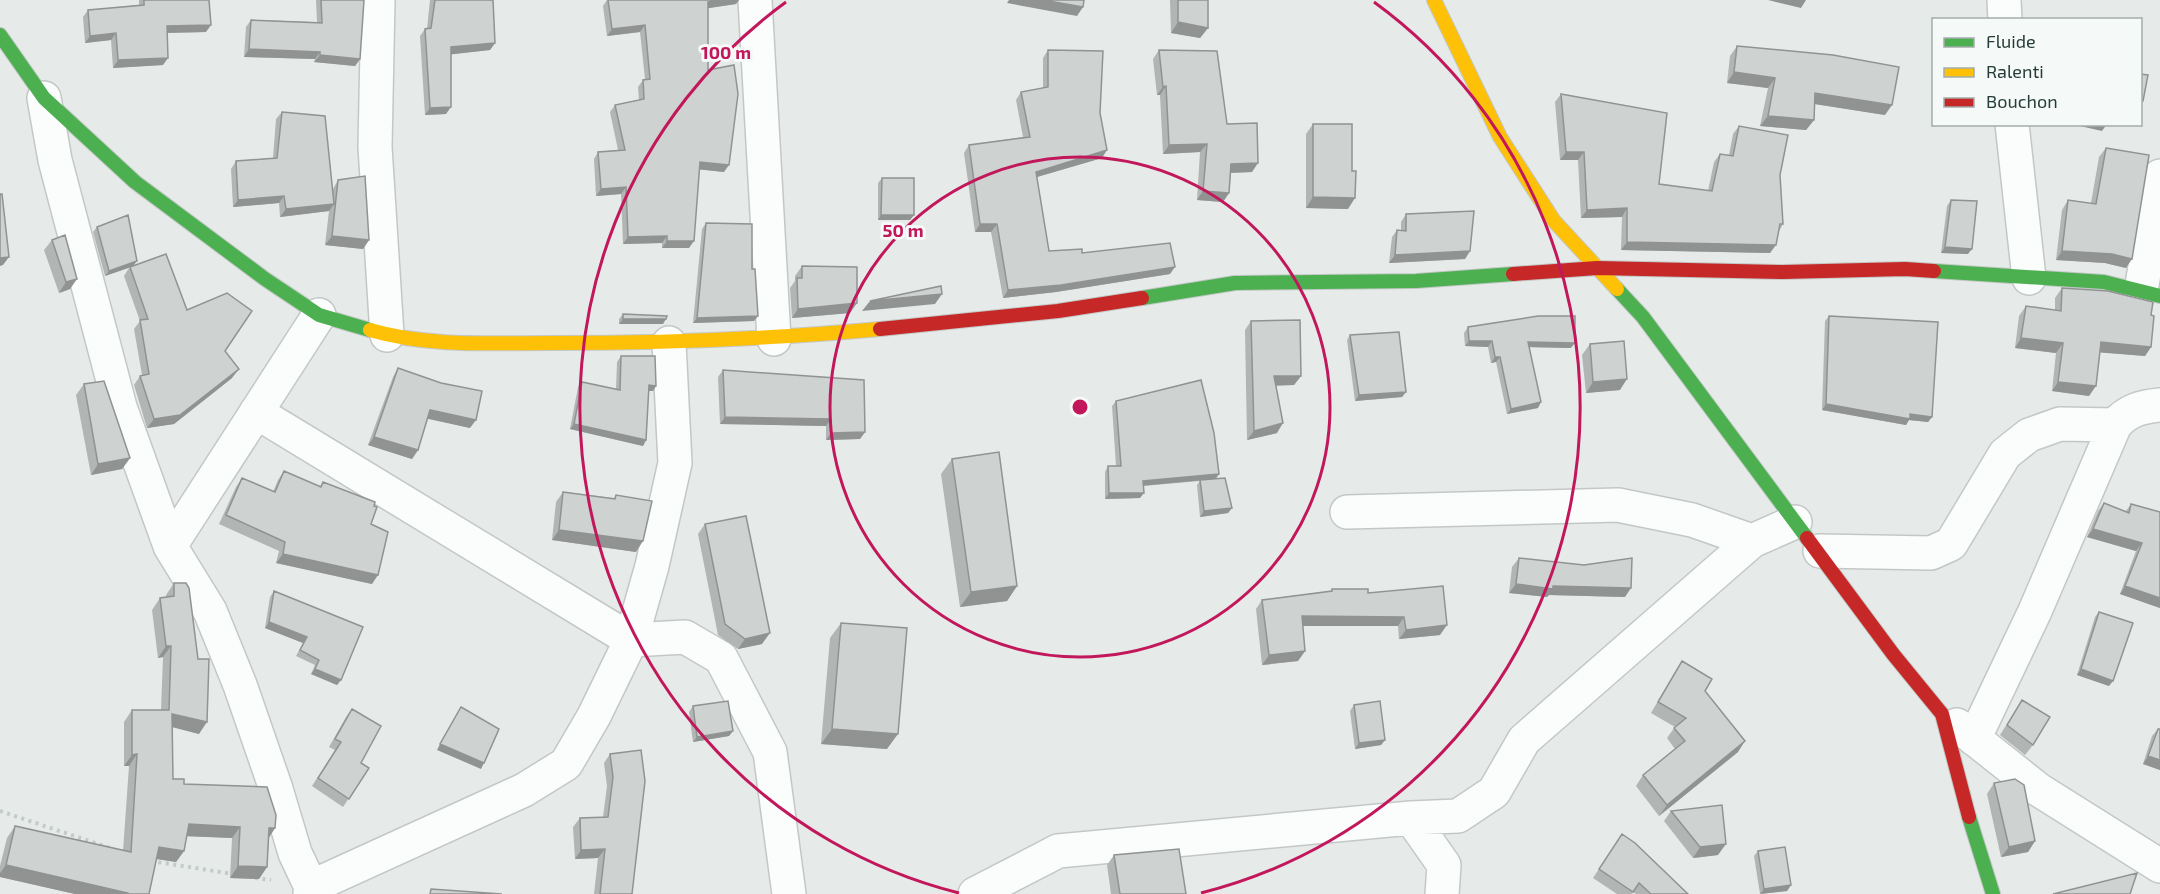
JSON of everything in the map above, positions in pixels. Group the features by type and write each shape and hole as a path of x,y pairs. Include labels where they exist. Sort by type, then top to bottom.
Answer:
{"street":[{"path":"378,0 375,147 387,335"},
{"path":"755,0 774,339"},
{"path":"1434,0 1500,137 1554,221 1643,317 1795,522 1820,551 1893,654 1942,714 2039,790 2160,866"},
{"path":"2004,0 2005,18"},
{"path":"0,35 44,98 144,188 264,279 319,315 387,335 451,343 669,343 774,339 1058,311 1235,283 1416,281 1597,268 1783,272 1905,269 2104,282 2150,294 2160,176"},
{"path":"44,98 55,160 120,407 170,546 210,611 240,685 276,789 295,853 311,890 524,790 566,764 594,716 631,640 652,566 675,463 669,343"},
{"path":"2012,126 2028,278"},
{"path":"170,546 319,315"},
{"path":"1974,740 2035,611 2115,425 2124,415 2138,408 2160,405"},
{"path":"256,412 631,640 686,637 721,658 770,752 789,894"},
{"path":"1820,551 1931,553 1951,544 2004,454 2029,435 2060,424 2115,425"},
{"path":"1347,512 1618,505 1692,520 1752,541"},
{"path":"975,894 1058,850 1411,818 1458,816 1494,792 1524,740 1752,541 1795,522"},
{"path":"1942,714 1971,824 1993,894"},
{"path":"1411,818 1444,866 1442,894"}],"path":[{"path":"0,811 113,849"},
{"path":"147,861 241,875"},
{"path":"252,877 311,890"}],"building":[{"path":"144,0 209,0 211,25 167,26 168,58 118,60 116,33 90,36 88,10 144,5"},
{"path":"321,0 364,0 360,59 320,55 320,52 249,49 251,20 322,23"},
{"path":"435,0 493,0 495,43 451,47 451,107 430,108 425,29 431,28"},
{"path":"608,0 722,0 708,2 708,70 734,65 738,94 729,165 700,162 694,241 667,241 667,236 628,237 626,187 601,189 598,152 625,150 615,105 644,99 643,80 650,79 645,25 612,29"},
{"path":"1043,0 1084,0 1083,7"},
{"path":"1178,0 1208,0 1208,28 1178,22"},
{"path":"1737,46 1833,55 1899,67 1892,105 1815,93 1814,120 1768,116 1775,78 1734,72"},
{"path":"1048,50 1103,51 1100,113 1107,150 1036,172 1049,251 1082,249 1082,253 1170,243 1175,267 1061,285 1008,290 997,224 980,224 969,145 1030,137 1021,92 1048,87"},
{"path":"1159,50 1217,51 1227,124 1257,123 1258,163 1231,164 1229,193 1203,191 1207,144 1169,145 1166,86 1163,87"},
{"path":"2142,74 2148,75 2142,101"},
{"path":"1561,94 1667,113 1659,184 1712,191 1720,154 1733,156 1739,126 1788,135 1780,175 1783,224 1780,224 1776,245 1627,242 1627,208 1587,210 1584,152 1566,152"},
{"path":"282,112 325,116 334,204 286,209 284,196 238,200 236,161 277,158"},
{"path":"1313,124 1352,124 1352,171 1356,171 1355,198 1313,197"},
{"path":"2106,148 2149,155 2132,259 2112,254 2062,251 2068,200 2096,204"},
{"path":"365,176 369,240 332,236 338,180"},
{"path":"882,178 914,178 914,215 881,215"},
{"path":"0,194 2,194 9,257 0,258"},
{"path":"1951,200 1977,201 1972,249 1945,247"},
{"path":"1474,211 1470,251 1395,255 1397,230 1406,231 1406,214"},
{"path":"128,215 137,261 109,271 97,227"},
{"path":"706,223 752,224 752,269 755,269 758,316 697,318"},
{"path":"65,235 77,279 66,282 52,240"},
{"path":"166,254 187,310 227,293 252,311 225,351 239,369 180,415 154,419 140,376 149,374 140,320 148,319 130,267"},
{"path":"802,266 857,267 857,303 798,309 797,278 802,278"},
{"path":"941,286 942,294 870,301"},
{"path":"2062,288 2108,291 2153,302 2151,347 2101,342 2096,386 2058,382 2063,343 2021,338 2026,306 2061,311"},
{"path":"623,314 667,316 666,319 623,319"},
{"path":"1538,316 1575,316 1575,343 1528,342 1541,402 1511,409 1500,357 1495,357 1492,341 1469,341 1468,327"},
{"path":"1829,316 1938,322 1932,417 1910,414 1910,419 1826,404"},
{"path":"1300,320 1301,376 1274,376 1283,423 1254,431 1251,321"},
{"path":"1399,332 1406,392 1359,395 1350,335"},
{"path":"1624,341 1627,379 1593,382 1590,344"},
{"path":"621,356 655,356 656,386 649,385 646,440 574,424 582,382 620,390"},
{"path":"398,368 441,383 482,391 476,420 430,410 418,450 374,437"},
{"path":"723,370 864,380 865,432 831,433 831,419 725,417"},
{"path":"1201,380 1214,433 1219,474 1143,481 1144,493 1109,493 1108,466 1121,466 1116,401"},
{"path":"104,381 130,458 98,464 84,384"},
{"path":"999,452 1017,586 971,592 952,459"},
{"path":"284,471 321,487 323,482 375,502 374,506 377,507 371,524 388,532 378,575 283,554 285,542 226,515 242,478 275,492"},
{"path":"1225,478 1232,508 1204,511 1200,480"},
{"path":"563,492 615,499 616,495 652,501 643,541 559,530"},
{"path":"2104,503 2129,513 2131,504 2160,512 2160,598 2125,586 2142,543 2093,529"},
{"path":"746,516 770,633 745,639 725,624 705,524"},
{"path":"1519,558 1584,565 1632,558 1631,588 1553,586 1553,589 1516,584"},
{"path":"174,583 186,583 189,588 198,659 209,659 207,722 172,714 173,779 184,779 184,784 267,787 276,815 275,828 269,828 267,867 238,866 240,827 189,824 184,851 159,847 149,894 128,894 6,865 15,826 131,852 137,754 132,755 132,710 169,710 171,646 166,646 160,598 174,596"},
{"path":"1443,586 1447,625 1406,630 1404,617 1302,616 1305,651 1269,655 1262,600 1332,591 1332,589 1368,589 1368,593"},
{"path":"274,591 363,627 341,680 315,669 319,660 300,650 307,637 269,622"},
{"path":"2099,612 2133,623 2113,681 2081,669"},
{"path":"841,623 907,628 898,734 832,729"},
{"path":"1682,661 1712,679 1705,691 1745,741 1667,805 1643,775 1685,741 1674,728 1686,718 1658,702"},
{"path":"2022,700 2050,717 2033,745 2007,725"},
{"path":"728,701 733,731 697,737 693,706"},
{"path":"1380,701 1385,740 1359,743 1354,705"},
{"path":"461,707 499,729 484,763 440,744"},
{"path":"352,709 381,726 361,763 369,768 349,799 318,778 341,742 335,739"},
{"path":"2158,729 2160,729 2160,760 2148,756"},
{"path":"641,750 645,781 632,894 600,894 605,849 581,850 580,818 608,817 613,777 610,754"},
{"path":"2015,779 2024,785 2035,841 2009,847 1994,783"},
{"path":"1722,805 1726,844 1700,847 1671,811"},
{"path":"1622,834 1635,843 1688,894 1651,894 1639,883 1633,892 1599,869"},
{"path":"1785,847 1791,885 1764,889 1758,851"},
{"path":"1179,849 1186,894 1120,894 1114,855"},
{"path":"2137,873 2130,894 2053,894"},
{"path":"431,889 502,894 430,894"}],"traffic: fast":[{"path":"0,35 44,98 135,182 265,279 319,315 370,330"},
{"path":"1934,271 2104,282 2160,296"},
{"path":"1142,298 1235,283 1416,281 1513,274"},
{"path":"1617,289 1643,317 1807,538"},
{"path":"1969,817 1993,894"}],"traffic: slow":[{"path":"1434,0 1500,137 1554,221 1617,289"},
{"path":"370,330 437,342 506,343 716,340 880,329"}],"traffic: jam":[{"path":"1513,274 1597,268 1783,272 1905,269 1934,271"},
{"path":"880,329 1058,311 1142,298"},
{"path":"1807,538 1893,654 1942,714 1969,817"}]}
